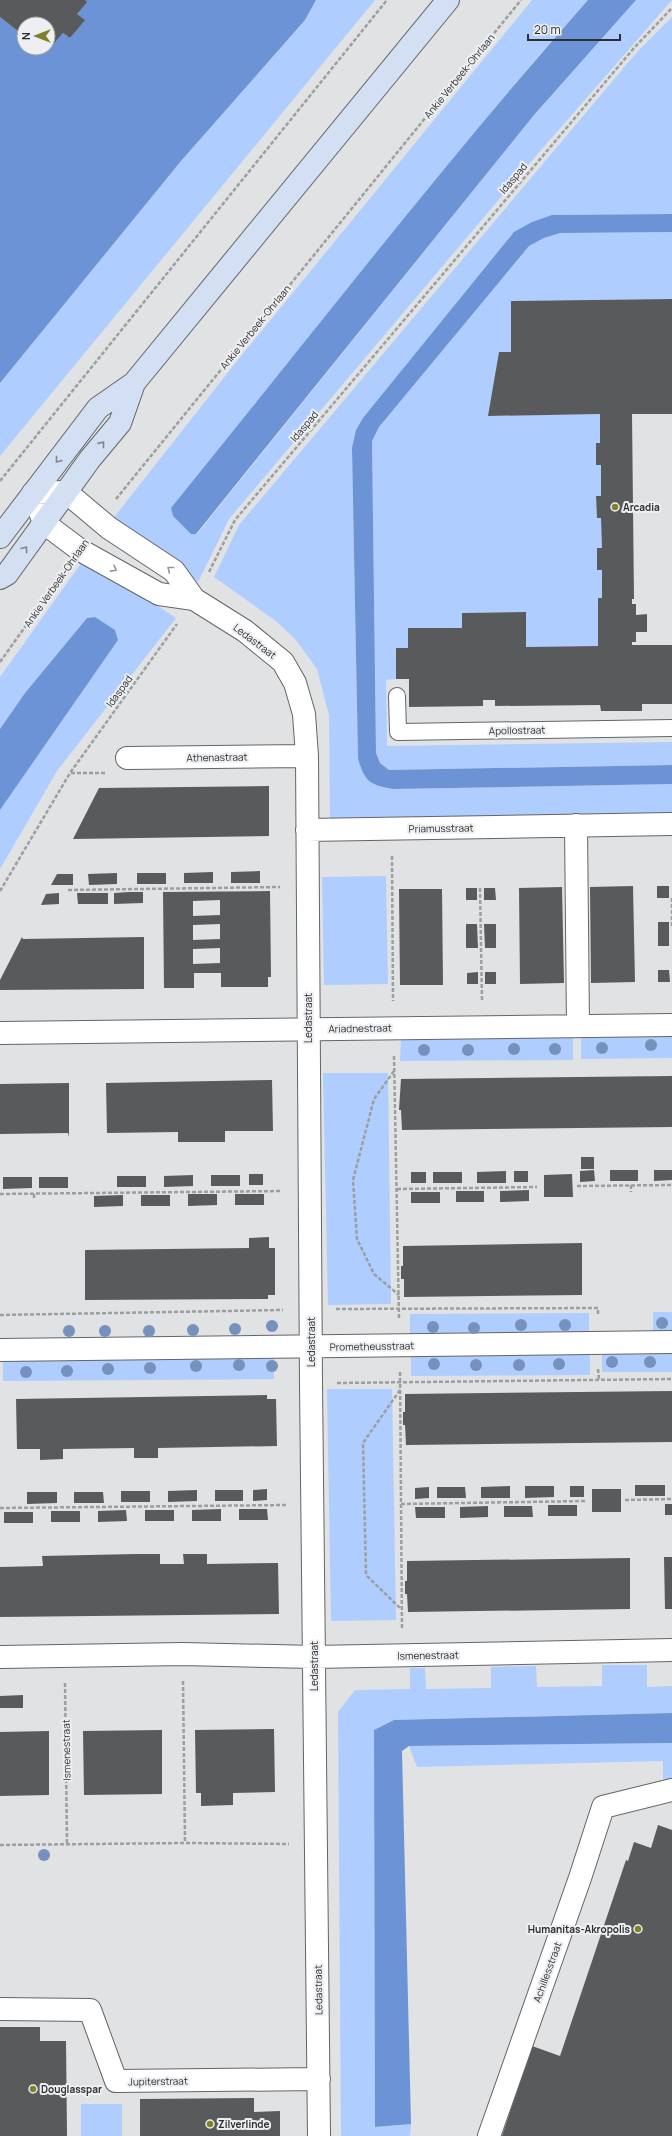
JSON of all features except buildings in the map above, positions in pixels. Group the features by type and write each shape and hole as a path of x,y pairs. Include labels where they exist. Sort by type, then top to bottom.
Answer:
{"main road":[{"path":"0,537 98,408 134,383 448,0"},
{"path":"0,578 6,574 66,492 120,423 134,383"}],"street":[{"name":"Ledastraat","path":"66,492 100,520 174,571 194,600"},
{"path":"44,523 33,493 66,492"},
{"name":"Ledastraat","path":"44,523 80,550 159,594 194,600 245,631 283,662 296,683 304,714 307,756 310,1309 319,2136"},
{"name":"Athenastraat","path":"127,758 307,756"},
{"name":"Priamusstraat","path":"307,830 672,824"},
{"path":"576,825 578,1026"},
{"name":"Ariadnestraat","path":"0,1033 672,1025"},
{"name":"Prometheusstraat","path":"0,1350 672,1342"},
{"name":"Ismenestraat","path":"0,1657 183,1654 314,1657 672,1650"},
{"name":"Achillesstraat","path":"489,2136 580,1878 603,1807 672,1790"},
{"name":"Jupiterstraat","path":"0,2009 90,2010 116,2082 319,2079"}],"lane":[{"name":"Apollostraat","path":"397,696 398,732 672,728"}],"path":[{"path":"0,481 387,0"},
{"name":"Ankie Verbeek-Ohrlaan","path":"100,520 521,0"},
{"name":"Idaspad","path":"0,892 70,773 194,600 235,520 634,48 672,8"},
{"name":"Ankie Verbeek-Ohrlaan","path":"0,662 80,550"},
{"path":"392,828 394,1071 400,1346 402,1656"},
{"path":"68,890 280,887"},
{"path":"480,888 482,1027"},
{"path":"672,898 672,926"},
{"path":"394,1071 374,1099 353,1180 357,1239 374,1274 399,1296"},
{"path":"631,1185 631,1192"},
{"path":"577,1186 672,1185"},
{"path":"396,1189 537,1187"},
{"path":"0,1194 282,1191"},
{"path":"34,1194 34,1200"},
{"path":"0,1315 310,1309 598,1308 599,1380"},
{"path":"311,1383 672,1379"},
{"path":"400,1389 363,1443 366,1575 402,1609"},
{"path":"625,1500 672,1499"},
{"path":"401,1504 585,1501"},
{"path":"0,1508 288,1505"},
{"path":"183,1654 185,1843"},
{"name":"Ismenestraat","path":"65,1656 67,1844"},
{"path":"0,1845 185,1843 315,1844"}],"shaded area":[{"path":"85,0 316,0 305,20 181,161 0,383 0,17 16,30 16,56 56,56 56,41 63,33 70,38 84,20 77,14"},
{"path":"316,0 375,0 0,456 0,383 181,161 305,20"},
{"path":"532,0 588,0 539,55 344,295 191,534 197,534 534,115 636,0 672,0 528,165 229,519 198,582 112,520 233,366"},
{"path":"588,0 636,0 534,115 196,534 191,534 173,516 171,508 429,188"},
{"path":"672,17 672,214 552,215 352,448 358,759 366,778 374,784 393,789 672,784 672,814 330,818 329,715 317,669 296,640 276,621 214,577 239,525 637,52"},
{"path":"672,214 672,232 560,233 544,238 529,246 379,427 372,441 376,753 380,763 389,770 672,765 672,784 393,789 374,784 366,778 358,759 352,448 356,430 363,418 514,232 532,222 552,215"},
{"path":"672,232 672,299 511,301 511,352 499,353 489,416 600,414 600,443 596,443 596,465 601,465 601,496 596,496 597,518 601,518 602,548 597,549 597,570 602,570 602,598 598,599 598,646 526,647 526,612 462,613 462,628 408,629 408,648 396,649 396,679 386,680 387,746 672,742 672,765 389,770 380,763 376,753 372,441 379,427 529,246 544,238 560,233"},
{"path":"82,562 130,588 176,618 57,771 0,869 0,810 118,640 115,630 95,617 87,618 25,693 0,729 0,677"},
{"path":"95,617 115,630 118,640 0,810 0,729 25,693 87,618"},
{"path":"386,876 388,984 324,985 322,877"},
{"path":"672,1036 672,1058 581,1059 581,1037"},
{"path":"573,1037 573,1060 400,1061 401,1038"},
{"path":"323,1073 388,1073 391,1304 328,1305"},
{"path":"653,1312 672,1312 672,1333 653,1333"},
{"path":"589,1313 589,1336 410,1336 410,1314"},
{"path":"602,1352 672,1352 672,1372 602,1372"},
{"path":"590,1353 590,1375 411,1376 411,1354"},
{"path":"274,1357 274,1379 3,1381 3,1361"},
{"path":"327,1389 392,1389 396,1620 331,1621"},
{"path":"602,1665 647,1665 647,1687 672,1686 672,1713 394,1720 374,1730 375,2127 411,2124 410,2136 341,2136 338,1712 355,1690 410,1689 410,1668 425,1668 426,1689 491,1688 491,1667 536,1666 537,1687 602,1686"},
{"path":"672,1713 672,1743 409,1746 402,1751 411,2124 375,2127 374,1730 394,1720"},
{"path":"672,1743 672,1779 663,1779 663,1761 417,1767 409,1746"},
{"path":"81,2104 122,2104 122,2136 81,2136"}],"place":[{"name":"Arcadia","path":"615,507"},
{"name":"Humanitas-Akropolis","path":"638,1929"},
{"name":"Douglasspar","path":"33,2089"},
{"name":"Zilverlinde","path":"210,2124"}]}
